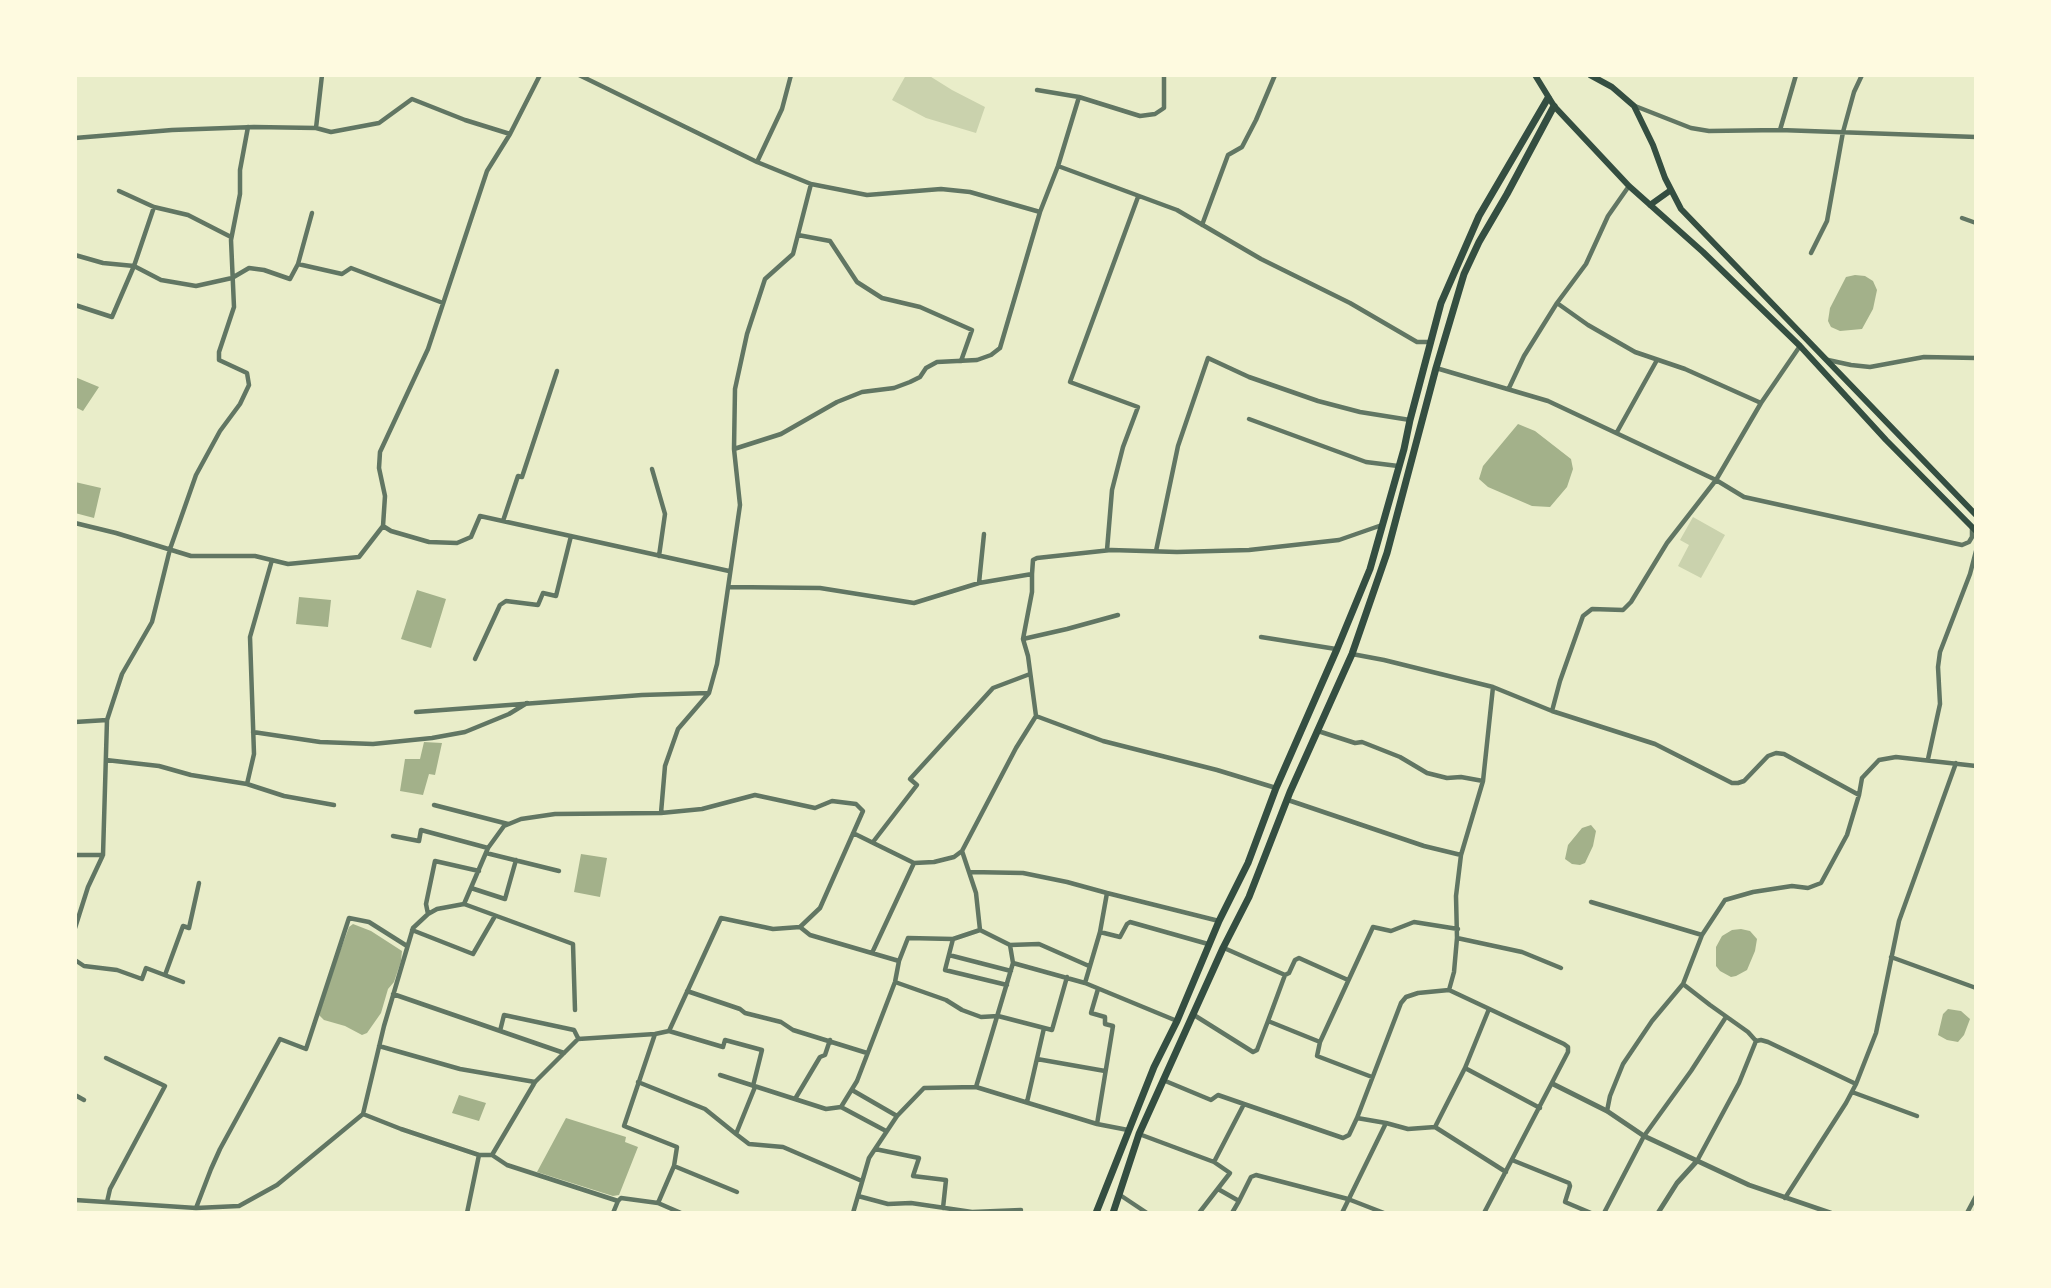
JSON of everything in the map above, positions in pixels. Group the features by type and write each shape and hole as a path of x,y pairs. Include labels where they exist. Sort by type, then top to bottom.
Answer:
{"highway":[{"path":"1548,98 1479,216 1441,303 1370,569 1276,788 1248,863 1154,1067 1097,1210 1113,1212 1139,1134 1223,948 1249,897 1287,800 1352,654 1387,553 1464,274 1554,106"},
{"path":"1392,489 1403,493"},
{"path":"1269,807 1283,811"}],"main road":[{"path":"1535,75 1554,106 1629,186 1800,345 1886,440 1974,529"},
{"path":"1590,75 1612,87 1634,106 1681,209 1976,515"},
{"path":"1650,205 1671,190"}],"street":[{"path":"316,128 322,75"},
{"path":"75,523 191,556 255,556 288,564 359,557 383,526 385,496 379,468 380,452 428,349 487,170 510,134 540,75"},
{"path":"579,75 757,162 811,184 867,195 941,189 970,192 1040,212"},
{"path":"757,162 782,109 791,75"},
{"path":"1037,90 1087,98 1140,116 1155,114 1164,108 1164,75"},
{"path":"1202,225 1228,155 1242,146 1275,75"},
{"path":"1780,130 1796,75"},
{"path":"1811,253 1827,221 1843,132 1854,92 1862,75"},
{"path":"734,449 780,434 837,402 862,392 894,388 910,382 937,362 977,360 1000,348 1040,212 1058,166 1079,97"},
{"path":"75,138 248,127 316,128 331,132 379,123 412,99 510,134"},
{"path":"1634,106 1691,128 1709,131 1780,130 1976,137"},
{"path":"75,928 88,887 103,855 107,719 122,674 152,622 170,549 197,475 249,385 247,373 219,360 219,352 234,307 232,237 248,127"},
{"path":"1058,166 1177,210 1261,259 1350,303 1418,342 1432,342"},
{"path":"660,813 665,766 678,729 709,694 717,664 740,505 734,449 735,389 747,334 765,279 793,254 811,184"},
{"path":"1509,388 1524,356 1557,303 1586,264 1608,216 1629,186"},
{"path":"119,191 155,207 188,215 232,237"},
{"path":"1107,550 1112,490 1123,447 1138,407 1070,382 1138,197"},
{"path":"75,304 112,317 155,207"},
{"path":"75,255 103,263 134,266 161,280 196,286 232,278 249,268 290,279 298,264 312,214"},
{"path":"1962,218 1976,223"},
{"path":"798,235 830,241 857,282 881,298 920,307 972,330 961,361"},
{"path":"298,264 342,274 351,268 443,303"},
{"path":"1557,303 1635,352 1685,369 1761,403"},
{"path":"1552,711 1583,616 1592,609 1623,610 1631,602 1667,543 1716,480 1761,403 1800,345"},
{"path":"1827,360 1870,367 1924,357 1976,358"},
{"path":"1156,551 1178,446 1208,358 1249,377 1318,401 1360,412 1410,420"},
{"path":"1617,432 1657,360"},
{"path":"1436,368 1548,401 1716,480 1744,497 1962,545 1969,542 1974,529"},
{"path":"503,521 518,475 522,477 556,371"},
{"path":"1249,419 1366,462 1398,466"},
{"path":"652,469 665,514 659,556"},
{"path":"383,526 429,542 457,543 471,537 480,516 729,571"},
{"path":"854,830 853,834 914,863 954,857 961,850 1036,716 1023,639 1032,592 1033,560 1107,550 1249,550 1339,540 1382,525"},
{"path":"979,583 984,534"},
{"path":"475,659 500,605 506,601 538,605 543,593 556,596 571,536"},
{"path":"1927,760 1940,704 1940,652 1976,551"},
{"path":"247,784 254,754 250,637 272,560"},
{"path":"728,587 820,588 914,603 979,583 1032,574"},
{"path":"1023,639 1118,615"},
{"path":"1261,637 1337,649"},
{"path":"1352,654 1493,687 1552,711 1655,744 1732,783 1744,781 1768,756 1776,753 1784,754 1859,795"},
{"path":"873,843 917,785 910,779 993,688 1030,674"},
{"path":"1449,990 1454,972 1458,929 1456,895 1461,855 1483,781 1493,687"},
{"path":"416,712 642,695 709,694"},
{"path":"253,732 320,742 373,744 432,738 466,732 528,703"},
{"path":"1036,716 1103,741 1276,788"},
{"path":"75,722 107,719"},
{"path":"1317,731 1355,743 1362,742 1400,757 1427,773 1447,778 1461,777 1483,781"},
{"path":"1607,1111 1623,1065 1651,1021 1683,984 1702,935 1725,900 1753,892 1792,886 1808,888 1821,883 1847,835 1862,778 1879,760 1896,757 1976,766"},
{"path":"106,760 159,766 334,805"},
{"path":"1784,1198 1856,1084 1876,1033 1899,921 1956,763"},
{"path":"464,905 487,851 504,826 521,819 555,814 660,813 702,809 755,795 815,808 832,801 856,804 863,811 820,908 800,927 773,929 721,918 669,1031"},
{"path":"1287,800 1412,842 1461,855"},
{"path":"434,805 508,824"},
{"path":"393,836 419,841 421,830 559,871"},
{"path":"961,850 976,893 980,930"},
{"path":"75,855 103,855"},
{"path":"471,888 505,899 516,860"},
{"path":"428,914 426,904 435,861 478,871"},
{"path":"872,954 914,863"},
{"path":"970,872 1023,873 1059,880 1219,921"},
{"path":"165,975 183,926 189,928 199,883"},
{"path":"1085,983 1100,932 1107,893"},
{"path":"1591,902 1702,935"},
{"path":"232,1213 239,1206 277,1185 363,1114 412,930 428,914 437,909 464,905 573,944 575,1010"},
{"path":"412,930 472,954 495,916"},
{"path":"196,1208 215,1159 280,1039 306,1049 349,918 369,922 407,946"},
{"path":"1100,932 1120,937 1130,922 1209,944"},
{"path":"1373,1077 1317,1056 1320,1042 1374,927 1393,930 1414,922 1458,929"},
{"path":"800,927 810,935 899,961"},
{"path":"841,1107 852,1090 868,1053 908,939 953,939 980,930 1010,945 1039,944 1089,966"},
{"path":"1457,938 1522,952 1562,968"},
{"path":"953,939 945,971 1007,985"},
{"path":"976,1087 1013,963 1010,945"},
{"path":"1223,948 1285,975"},
{"path":"948,955 1011,971"},
{"path":"1891,957 1976,988"},
{"path":"1194,1015 1253,1052 1257,1050 1285,975 1289,973 1295,960 1299,958 1348,980"},
{"path":"75,960 84,966 117,970 142,979 146,968 183,982"},
{"path":"1013,963 1085,983 1177,1021"},
{"path":"895,982 946,1000 981,1017 998,1016 1052,1030 1067,977"},
{"path":"1683,984 1748,1032 1756,1041"},
{"path":"1097,1124 1113,1026 1105,1024 1105,1017 1091,1013 1098,989"},
{"path":"1163,1080 1211,1100 1217,1095 1343,1138 1349,1135 1357,1118 1401,1003 1406,997 1418,993 1449,990 1568,1047 1553,1084 1484,1213"},
{"path":"687,991 745,1013 781,1022 793,1030 868,1053"},
{"path":"394,994 564,1053"},
{"path":"1435,1127 1465,1068 1489,1009"},
{"path":"500,1031 504,1015 574,1030 578,1039"},
{"path":"1604,1213 1644,1136 1691,1072 1726,1017"},
{"path":"1268,1021 1320,1042"},
{"path":"1027,1102 1044,1028"},
{"path":"492,1155 535,1082 578,1039 669,1031 723,1047 725,1040 762,1050 754,1086 736,1134"},
{"path":"655,1034 624,1126 677,1147 674,1167 658,1203"},
{"path":"795,1099 820,1057 825,1055 830,1040"},
{"path":"1756,1041 1768,1042 1856,1084"},
{"path":"1658,1213 1677,1183 1697,1161 1739,1083 1756,1041"},
{"path":"379,1046 460,1069 535,1082"},
{"path":"106,1058 165,1086 110,1189 107,1202"},
{"path":"1037,1059 1105,1071"},
{"path":"1465,1068 1540,1108"},
{"path":"720,1075 826,1109 841,1107 886,1131"},
{"path":"638,1082 705,1109 749,1144 783,1147 862,1181"},
{"path":"1553,1084 1607,1111 1644,1136 1697,1161 1749,1185 1830,1213"},
{"path":"853,1213 869,1158 897,1116 924,1088 976,1087 1097,1124 1128,1130"},
{"path":"852,1090 897,1116"},
{"path":"1852,1092 1917,1116"},
{"path":"75,1095 84,1100"},
{"path":"1214,1161 1244,1104"},
{"path":"363,1114 479,1155 492,1155 507,1165 618,1201"},
{"path":"1357,1118 1408,1129 1435,1127 1506,1172"},
{"path":"1342,1213 1386,1123"},
{"path":"1139,1134 1214,1161 1230,1173 1199,1213"},
{"path":"875,1149 919,1158 913,1175 946,1180 943,1208"},
{"path":"467,1213 479,1155"},
{"path":"1512,1160 1569,1183 1565,1202 1591,1213"},
{"path":"674,1167 737,1192"},
{"path":"1233,1213 1251,1177 1256,1175 1348,1199 1384,1213"},
{"path":"1218,1189 1239,1201"},
{"path":"1119,1195 1147,1213"},
{"path":"858,1196 888,1204 911,1203 972,1212 1021,1210"},
{"path":"1967,1213 1976,1196"},
{"path":"613,1213 621,1198 658,1203 681,1213"},
{"path":"75,1200 196,1208 239,1206"}],"shaded area":[{"path":"906,75 928,75 985,107 976,133 926,118 892,100"},
{"path":"1865,276 1873,281 1877,290 1873,309 1862,329 1840,331 1831,327 1828,321 1830,308 1846,277"},
{"path":"75,377 99,387 83,411 75,407"},
{"path":"1518,424 1535,431 1571,459 1573,469 1567,487 1550,507 1532,506 1488,487 1479,479 1483,466"},
{"path":"75,482 101,488 94,518 75,513"},
{"path":"1693,517 1725,535 1701,578 1678,566 1689,545 1680,540"},
{"path":"417,590 446,599 431,648 401,639"},
{"path":"299,597 331,600 328,627 296,624"},
{"path":"424,742 442,743 435,775 429,774 423,795 400,791 405,759 420,759"},
{"path":"1591,825 1596,831 1585,863 1572,864 1565,859 1568,845 1582,828"},
{"path":"581,854 607,858 600,897 574,892"},
{"path":"353,924 371,931 402,951 394,982 388,989 381,1013 367,1033 362,1035 345,1026 324,1020 319,1015 349,927"},
{"path":"1732,930 1750,931 1757,939 1755,951 1747,970 1731,977 1716,966 1716,947 1722,936"},
{"path":"1948,1009 1961,1011 1970,1019 1958,1042 1938,1035 1943,1014"},
{"path":"459,1095 486,1103 479,1121 452,1113"},
{"path":"566,1118 626,1137 625,1142 638,1147 619,1195 613,1196 537,1172"}]}
